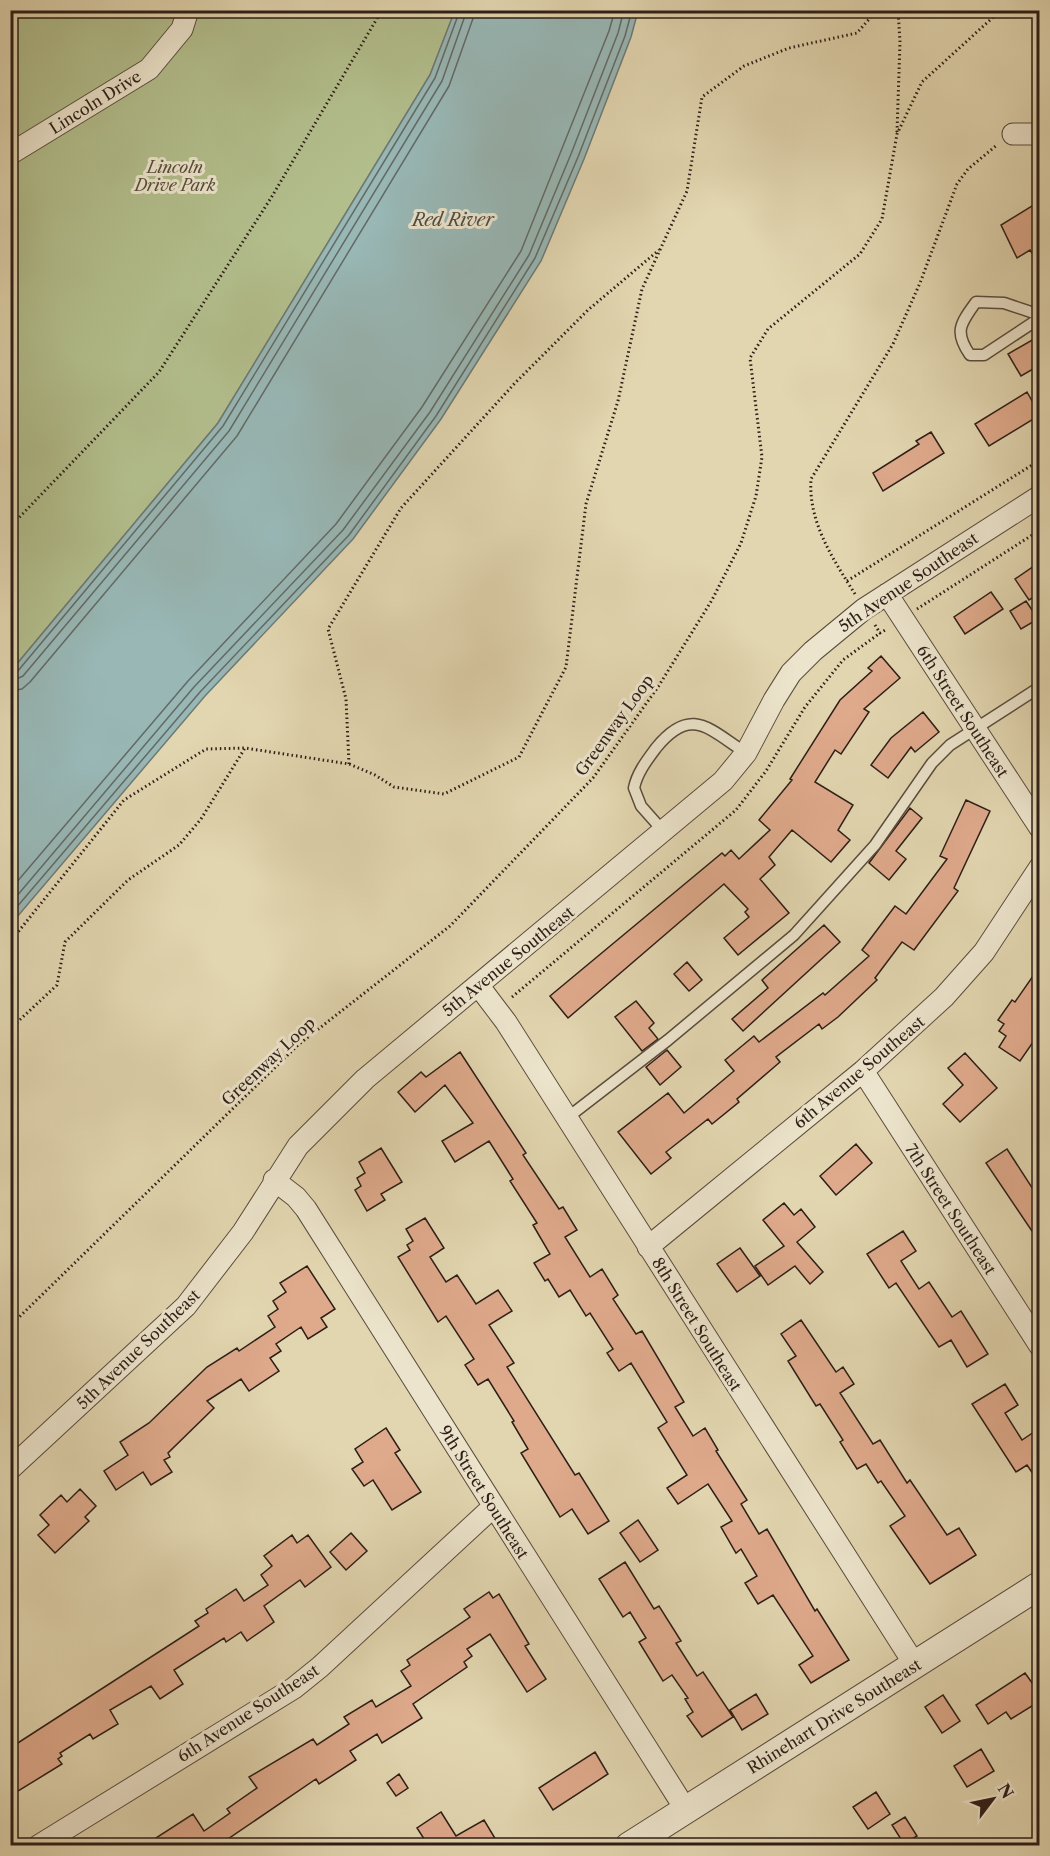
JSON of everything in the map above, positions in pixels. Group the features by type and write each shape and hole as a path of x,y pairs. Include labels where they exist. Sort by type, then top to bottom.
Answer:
{"street":[{"name":"Lincoln Drive","path":"10,154 149,69 182,29 188,10"},
{"path":"1013,134 1040,134"},
{"name":"5th Avenue Southeast","path":"10,1469 186,1305 243,1232 274,1180 318,1123 364,1079 723,781 746,753 774,699 791,673 840,626 1040,496"},
{"name":"6th Street Southeast","path":"887,594 1040,828"},
{"name":"6th Avenue Southeast","path":"648,1247 914,1027 984,952 1040,867"},
{"name":"8th Street Southeast","path":"478,985 497,1009 915,1665"},
{"name":"7th Street Southeast","path":"862,1071 1040,1346"},
{"name":"9th Street Southeast","path":"274,1180 296,1197 306,1209 686,1810"},
{"name":"6th Avenue Southeast","path":"38,1845 294,1688 320,1667 493,1507"},
{"name":"Rhinehart Drive Southeast","path":"629,1845 1040,1585"}],"lane":[{"path":"976,302 1004,303 1040,317 984,355 970,355 960,341 961,324 976,302"},
{"path":"567,1118 668,1040 795,935 875,845 932,764 950,745 1040,687"},
{"path":"664,832 640,806 634,788 644,765 671,732 687,723 699,725 746,753"}],"path":[{"path":"10,526 159,372 271,198 382,10"},
{"path":"10,942 124,800 206,749 245,748 349,764 375,775 394,788 444,794 519,757 566,667 586,504 618,401 642,289 687,191 702,98 744,66 789,48 857,33 877,10"},
{"path":"897,134 900,42 898,10"},
{"name":"Greenway Loop","path":"10,1326 298,1046 450,926 593,778 664,677 712,600 741,543 756,496 762,457 750,358 768,329 860,254 882,219 897,134 922,82 1000,10"},
{"path":"1013,134 984,154 957,184 920,283 893,344 811,479 810,499 817,526 847,582 880,633 1040,530"},
{"path":"349,764 346,699 328,629 401,508 515,383 588,310 660,249"},
{"path":"847,582 1040,460"},
{"path":"10,1029 57,985 65,942 128,880 179,845 201,819 245,748"}],"green space":[{"name":"Lincoln Drive Park","path":"11,11 455,11 430,75 218,423 11,671"}],"water":[{"name":"Red River","path":"455,10 638,11 631,37 584,159 541,261 441,419 353,539 205,696 11,924 11,671 218,423 430,75"}],"building":[{"path":"1040,201 1040,265 1030,250 1017,258 1001,225"},
{"path":"1034,339 1040,347 1040,365 1021,376 1008,354"},
{"path":"1027,392 1040,415 989,446 975,424"},
{"path":"931,432 944,453 883,491 873,473 919,444 916,441"},
{"path":"1040,562 1040,593 1029,600 1015,579"},
{"path":"991,592 1003,609 965,634 954,617"},
{"path":"1026,601 1038,619 1021,629 1010,611"},
{"path":"881,656 900,678 864,709 869,712 841,754 835,750 815,782 853,805 838,830 850,840 831,862 792,830 769,857 775,865 760,879 789,913 738,955 724,938 749,917 745,912 748,909 724,884 568,1018 550,996 722,853 725,856 731,850 739,859 770,830 759,820 792,780 790,779 840,700 872,671 868,668"},
{"path":"923,712 939,732 915,752 911,747 888,778 871,765 891,738"},
{"path":"966,800 990,811 954,888 958,891 914,950 902,942 875,978 877,980 838,1017 822,1029 819,1024 776,1057 780,1062 737,1099 739,1102 712,1124 708,1119 666,1152 671,1158 651,1174 618,1132 668,1093 684,1113 734,1071 725,1060 754,1036 759,1042 823,993 825,995 869,956 862,950 895,906 906,914 947,859 940,856"},
{"path":"910,808 922,818 896,851 906,859 889,880 869,863"},
{"path":"824,925 840,942 743,1031 732,1019 768,988 762,980"},
{"path":"687,962 702,980 689,991 674,974"},
{"path":"1040,966 1040,1032 1020,1061 999,1047 1006,1036 999,1031 1004,1024 998,1020 1012,1000 1015,1002"},
{"path":"636,1001 654,1023 649,1028 658,1039 642,1051 615,1017"},
{"path":"667,1050 681,1067 660,1085 646,1067"},
{"path":"460,1052 526,1153 523,1155 559,1209 563,1207 577,1230 565,1237 590,1277 602,1269 618,1295 613,1299 636,1334 642,1331 684,1402 675,1407 693,1436 705,1428 718,1450 716,1451 747,1500 741,1504 759,1534 767,1529 815,1611 817,1609 849,1660 811,1683 799,1665 813,1656 773,1595 758,1604 745,1583 757,1576 741,1549 736,1553 721,1527 732,1521 708,1484 678,1504 667,1488 687,1475 658,1428 667,1422 631,1363 619,1371 607,1353 613,1349 590,1313 586,1316 570,1290 559,1297 548,1279 545,1281 534,1263 550,1254 533,1225 537,1223 510,1181 513,1179 489,1141 455,1162 442,1141 473,1123 445,1085 415,1112 398,1092 421,1072 426,1077"},
{"path":"965,1053 997,1088 960,1122 943,1104 963,1085 948,1068"},
{"path":"856,1144 872,1163 836,1195 820,1176"},
{"path":"381,1148 402,1182 381,1194 385,1200 367,1211 355,1190 361,1186 357,1178 365,1173 359,1162"},
{"path":"1007,1149 1040,1200 1040,1243 986,1163"},
{"path":"784,1203 794,1215 801,1209 815,1227 797,1242 823,1272 810,1284 795,1266 768,1285 755,1266 784,1246 763,1220"},
{"path":"425,1218 444,1248 430,1257 446,1282 457,1275 476,1304 498,1290 512,1311 489,1325 514,1363 507,1367 575,1475 579,1473 609,1521 588,1534 572,1509 560,1517 521,1453 528,1449 488,1379 478,1385 465,1365 474,1359 446,1316 438,1322 398,1257 410,1250 407,1245 413,1241 406,1229"},
{"path":"903,1231 916,1251 901,1261 919,1289 929,1282 952,1317 961,1311 988,1354 967,1367 951,1340 939,1347 896,1283 889,1288 867,1254"},
{"path":"740,1248 760,1276 737,1292 717,1264"},
{"path":"307,1266 335,1309 321,1318 327,1327 308,1339 301,1327 276,1344 281,1351 270,1358 279,1371 249,1391 241,1379 207,1401 214,1408 168,1453 170,1457 164,1460 172,1472 151,1485 143,1472 116,1490 104,1471 128,1455 120,1442 149,1423 207,1367 237,1348 239,1351 275,1327 268,1316 278,1309 273,1301 286,1292 280,1283"},
{"path":"801,1320 836,1372 843,1367 854,1384 840,1393 873,1444 880,1440 907,1483 910,1480 947,1535 959,1528 976,1555 930,1584 890,1526 905,1516 881,1481 878,1483 866,1464 857,1469 840,1442 843,1440 820,1404 816,1406 788,1361 796,1356 781,1334"},
{"path":"1005,1384 1018,1405 1005,1413 1022,1440 1034,1432 1040,1441 1040,1484 1027,1465 1016,1472 972,1404"},
{"path":"386,1428 400,1450 395,1453 421,1492 392,1510 373,1480 364,1486 352,1469 363,1462 355,1449"},
{"path":"80,1489 96,1506 85,1517 89,1521 55,1553 38,1535 49,1525 40,1515 61,1495 67,1502"},
{"path":"638,1520 658,1550 640,1562 620,1533"},
{"path":"351,1533 367,1551 346,1570 330,1552"},
{"path":"292,1535 297,1543 308,1535 331,1567 305,1587 300,1580 264,1606 274,1622 247,1641 241,1632 226,1642 224,1638 174,1670 183,1684 160,1699 151,1686 110,1710 118,1724 93,1739 90,1734 60,1753 62,1756 58,1759 62,1764 10,1796 10,1748 199,1626 195,1621 208,1613 206,1609 236,1589 244,1601 268,1585 261,1575 272,1566 264,1556"},
{"path":"625,1562 654,1609 659,1606 681,1641 676,1643 697,1676 703,1672 733,1717 702,1737 687,1716 693,1712 685,1699 688,1698 672,1675 663,1681 639,1642 646,1638 630,1612 623,1617 599,1579"},
{"path":"489,1592 493,1598 499,1594 529,1644 525,1646 546,1679 527,1692 490,1634 467,1649 472,1656 464,1662 467,1667 413,1704 422,1718 382,1743 377,1734 350,1751 356,1760 319,1784 316,1779 228,1839 232,1845 145,1845 193,1814 204,1831 230,1813 227,1809 257,1788 249,1777 313,1739 317,1745 349,1724 344,1717 372,1700 376,1707 411,1686 401,1671 410,1665 407,1660 470,1617 464,1609"},
{"path":"1025,1673 1040,1694 1040,1701 1011,1719 1006,1712 988,1724 976,1705"},
{"path":"756,1694 768,1714 742,1730 730,1710"},
{"path":"943,1695 960,1721 942,1733 925,1707"},
{"path":"981,1749 994,1771 967,1787 954,1766"},
{"path":"595,1752 608,1774 553,1810 539,1788"},
{"path":"399,1774 408,1788 396,1796 387,1783"},
{"path":"876,1792 890,1814 868,1829 853,1807"},
{"path":"441,1812 456,1836 484,1820 496,1840 487,1845 428,1845 417,1828"},
{"path":"905,1817 917,1836 904,1844 892,1825"}]}
